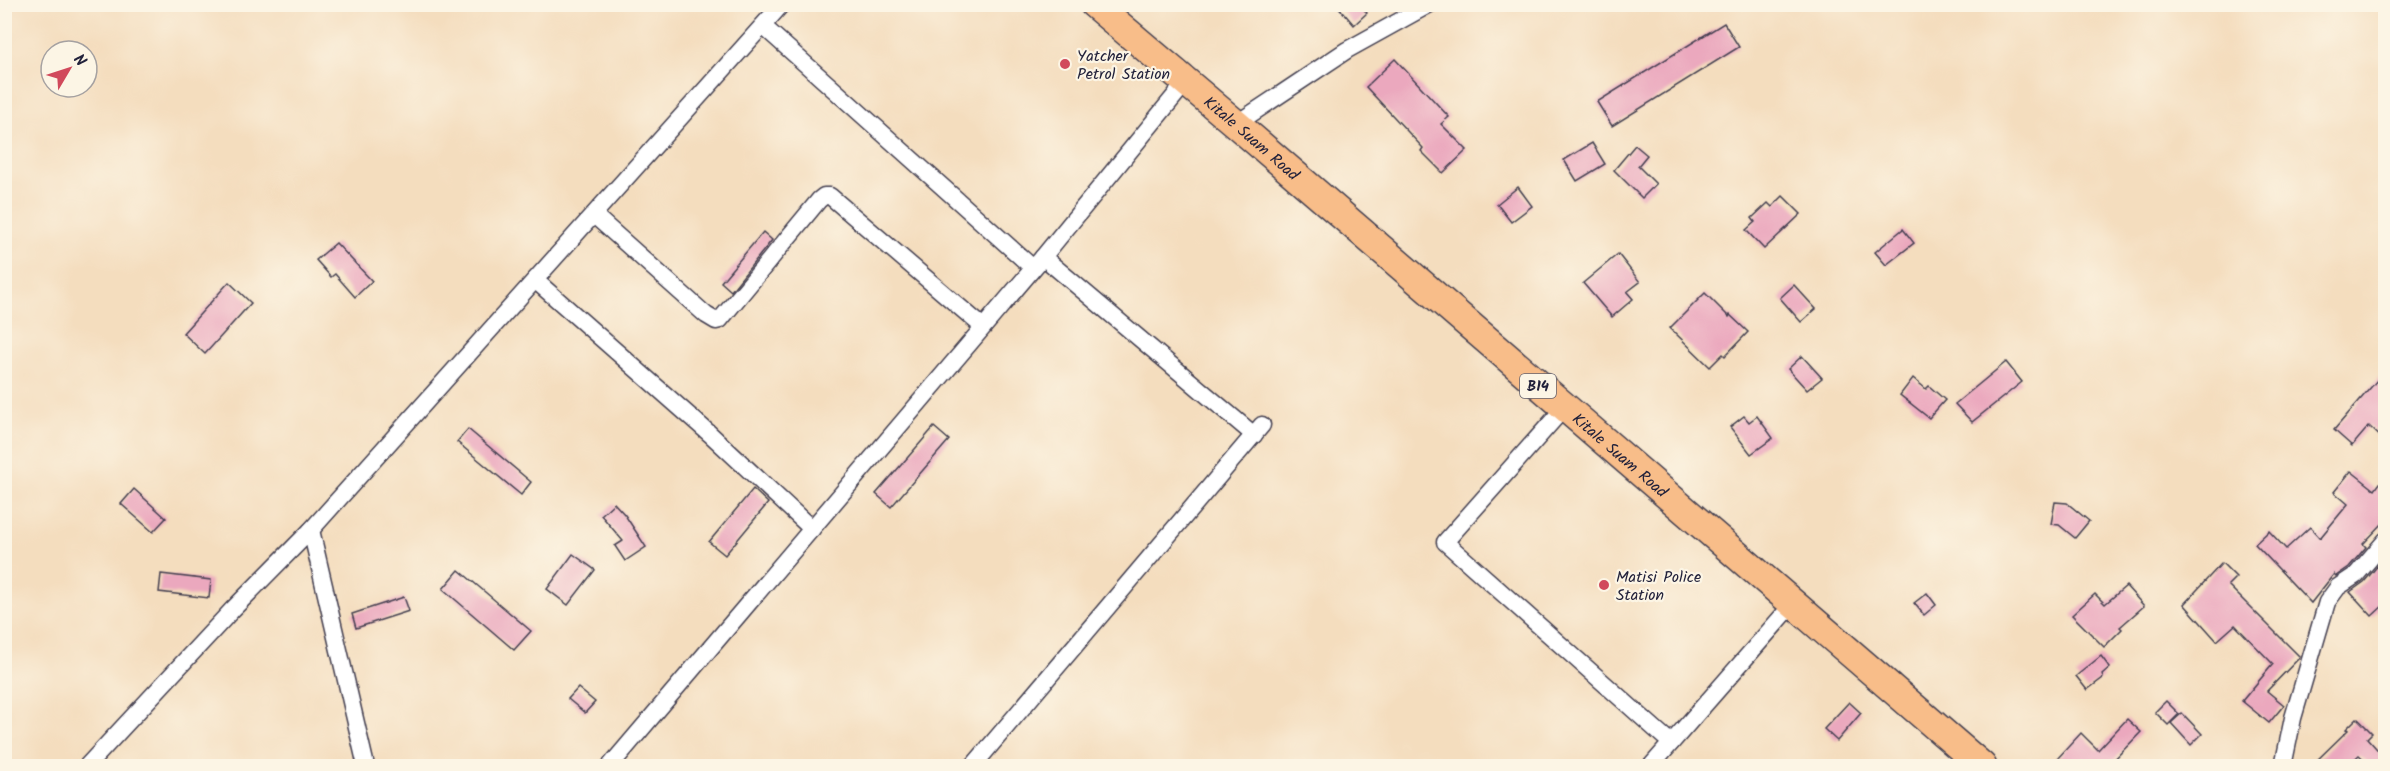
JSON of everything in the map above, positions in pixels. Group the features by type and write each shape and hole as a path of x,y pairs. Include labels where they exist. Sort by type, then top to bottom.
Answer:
{"highway":[{"name":"Kitale Suam Road","path":"1094,4 1982,766"}],"street":[{"path":"87,766 233,609 311,530 782,4"},
{"path":"1236,124 1347,51 1430,4"},
{"path":"763,26 1038,262 1258,430 973,766"},
{"path":"610,766 1038,262 1186,82"},
{"path":"594,215 706,315 716,321 720,320 819,200 824,196 830,196 983,327"},
{"path":"535,280 710,434 812,529"},
{"path":"1564,408 1445,542 1671,743"},
{"path":"311,530 366,766"},
{"path":"2283,766 2293,718 2327,602 2338,587 2356,575 2385,540"},
{"path":"1651,766 1792,605"}],"building":[{"path":"1336,4 1359,4 1367,13 1354,25"},
{"path":"1724,23 1739,47 1612,126 1597,102"},
{"path":"1395,59 1449,117 1441,124 1467,150 1443,173 1366,87"},
{"path":"1592,143 1605,164 1577,181 1564,160"},
{"path":"1635,145 1647,155 1638,166 1656,184 1642,198 1614,170"},
{"path":"1518,187 1532,206 1511,222 1497,204"},
{"path":"1783,196 1801,214 1764,249 1746,230 1755,222 1752,218 1768,203 1772,207"},
{"path":"1903,229 1914,243 1886,265 1875,252"},
{"path":"763,232 772,240 731,291 721,282"},
{"path":"336,243 372,281 355,297 335,274 331,277 316,260"},
{"path":"1618,254 1640,282 1627,292 1633,299 1612,317 1583,283"},
{"path":"229,282 251,303 205,354 183,333"},
{"path":"1794,285 1816,309 1801,322 1780,298"},
{"path":"1705,293 1748,332 1725,356 1723,354 1710,367 1670,328"},
{"path":"1802,356 1822,378 1807,390 1788,369"},
{"path":"2006,362 2022,382 1972,422 1955,404"},
{"path":"2385,371 2385,441 2369,426 2352,446 2334,430"},
{"path":"1913,378 1926,389 1929,386 1945,400 1929,418 1900,395"},
{"path":"1744,416 1749,422 1757,416 1773,438 1751,454 1730,427"},
{"path":"934,427 949,440 891,507 876,494"},
{"path":"468,429 531,482 521,495 457,442"},
{"path":"2351,471 2375,490 2385,476 2385,521 2363,544 2366,547 2349,567 2336,576 2334,574 2311,603 2255,544 2269,531 2286,549 2310,527 2320,538 2348,504 2334,492"},
{"path":"134,489 166,518 153,532 121,504"},
{"path":"753,489 768,503 725,555 709,542"},
{"path":"2055,502 2067,503 2089,521 2075,538 2059,525 2051,524"},
{"path":"614,503 625,515 646,547 625,561 615,546 623,541 601,515"},
{"path":"573,554 595,570 568,605 547,589"},
{"path":"2222,563 2236,577 2228,585 2300,657 2267,691 2284,705 2269,723 2242,701 2273,664 2235,625 2217,641 2184,604"},
{"path":"2380,563 2385,570 2385,604 2372,616 2350,592 2364,582"},
{"path":"459,570 531,631 514,650 443,589"},
{"path":"161,574 211,580 209,598 159,592"},
{"path":"2126,586 2144,606 2120,627 2122,629 2104,647 2072,615 2095,594 2105,604"},
{"path":"1927,593 1936,605 1924,615 1914,603"},
{"path":"404,597 409,611 356,628 352,614"},
{"path":"2101,656 2110,668 2102,675 2103,678 2087,690 2076,676"},
{"path":"578,688 595,702 585,713 568,699"},
{"path":"2166,701 2179,714 2168,725 2155,712"},
{"path":"1849,702 1861,713 1837,741 1824,729"},
{"path":"2182,713 2202,734 2191,745 2171,723"},
{"path":"2357,718 2372,733 2367,738 2385,758 2385,766 2371,766 2359,755 2347,766 2311,766 2348,730 2346,729"},
{"path":"2127,719 2141,732 2111,763 2115,766 2065,766 2056,760 2081,733 2098,750"}],"place":[{"name":"Yatcher Petrol Station","path":"1065,64"},
{"name":"Matisi Police Station","path":"1604,585"}]}
